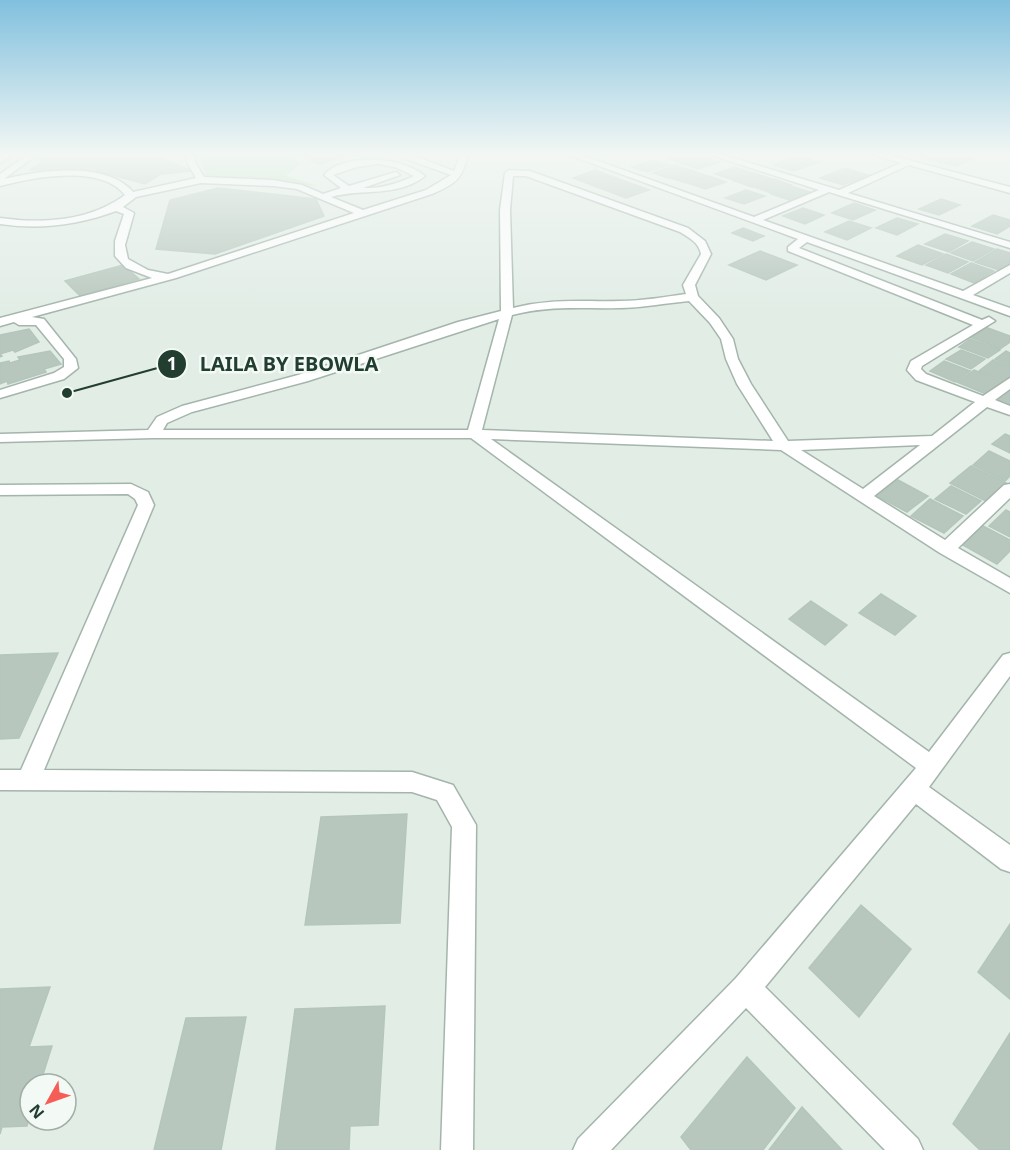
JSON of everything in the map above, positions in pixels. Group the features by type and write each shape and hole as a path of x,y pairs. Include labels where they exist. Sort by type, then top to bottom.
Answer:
{"street":[{"path":"0,221 15,224 50,223 87,216 116,207 129,213 118,251 122,259 156,276 172,276"},
{"path":"348,207 364,214"},
{"path":"0,323 172,276 385,207"},
{"path":"474,434 507,313 505,207"},
{"path":"622,207 684,230 700,239 707,248 707,258 689,285 692,297 715,321 727,339 732,359 744,384 784,446 946,549 1010,586"},
{"path":"717,207 966,297 974,308 1006,315"},
{"path":"754,220 786,207"},
{"path":"885,207 1010,245"},
{"path":"805,239 792,249 983,325"},
{"path":"966,297 1010,268"},
{"path":"153,434 162,420 187,409 303,378 462,325 507,313 535,306 564,303 621,305 692,297"},
{"path":"1006,315 983,325 916,364 914,370 921,377 1010,411"},
{"path":"0,323 28,320 39,322 70,359 71,368 59,376 0,394"},
{"path":"863,497 1010,382"},
{"path":"0,438 153,434 474,434 784,446 937,440"},
{"path":"474,434 931,766"},
{"path":"0,490 131,489 142,496 146,505 28,780"},
{"path":"946,549 1010,489"},
{"path":"589,1150 746,988 914,789 1010,661"},
{"path":"0,780 412,782 445,792 464,825 457,1150"},
{"path":"914,789 1010,860"},
{"path":"746,988 907,1150"}],"building":[{"path":"168,207 320,207 324,216 215,254 156,249"},
{"path":"846,207 865,207 875,210 853,220 832,213"},
{"path":"924,207 956,207 939,215 919,209"},
{"path":"803,208 824,215 805,224 783,216"},
{"path":"993,215 1010,220 1010,226 997,234 972,226"},
{"path":"897,218 918,224 897,235 876,228"},
{"path":"849,221 871,228 847,240 825,232"},
{"path":"743,228 764,236 753,241 732,233"},
{"path":"945,234 968,241 949,252 925,244"},
{"path":"972,242 994,249 973,261 951,253"},
{"path":"918,245 943,254 922,265 897,256"},
{"path":"997,249 1010,253 1010,264 999,270 975,262"},
{"path":"760,251 797,265 766,280 729,265"},
{"path":"946,254 968,262 948,273 926,265"},
{"path":"971,263 994,271 974,283 951,274"},
{"path":"123,265 139,279 80,296 65,281"},
{"path":"985,327 1010,336 1010,342 1000,349 970,337"},
{"path":"29,329 39,342 15,352 13,350 0,354 0,335"},
{"path":"970,339 1000,350 988,358 959,347"},
{"path":"961,350 985,359 971,369 946,359"},
{"path":"50,351 61,364 44,369 46,372 8,384 7,381 0,384 0,363 9,361 10,363 20,360 18,357"},
{"path":"1006,351 1010,353 1010,366 995,359"},
{"path":"993,360 1010,367 1010,376 1003,381 979,371"},
{"path":"944,361 970,371 955,382 930,371"},
{"path":"974,370 1004,383 988,395 957,382"},
{"path":"1010,389 1010,406 997,400"},
{"path":"1005,434 1010,436 1010,453 992,444"},
{"path":"989,451 1010,461 1010,476 1005,481 973,465"},
{"path":"971,466 1006,483 986,501 950,483"},
{"path":"898,480 928,496 907,512 877,496"},
{"path":"951,486 981,501 966,514 935,499"},
{"path":"930,499 963,516 944,533 911,516"},
{"path":"1006,510 1010,512 1010,537 989,526"},
{"path":"983,526 1010,540 1010,551 997,564 963,545"},
{"path":"881,594 916,616 895,635 859,613"},
{"path":"811,601 847,625 825,645 789,619"},
{"path":"58,653 19,738 0,739 0,655"},
{"path":"407,814 400,923 305,925 321,817"},
{"path":"861,905 911,949 859,1017 809,968"},
{"path":"1010,924 1010,999 978,972"},
{"path":"50,987 29,1047 52,1046 44,1072 18,1072 18,1126 2,1127 0,1134 0,989"},
{"path":"385,1006 378,1125 350,1126 349,1150 276,1150 295,1009"},
{"path":"246,1017 221,1150 154,1150 186,1018"},
{"path":"1010,1033 1010,1150 980,1150 953,1124"},
{"path":"747,1057 795,1108 763,1150 691,1150 681,1137"},
{"path":"802,1107 842,1150 769,1150"}],"place":[{"name":"LAILA BY EBOWLA","path":"67,393"}]}
